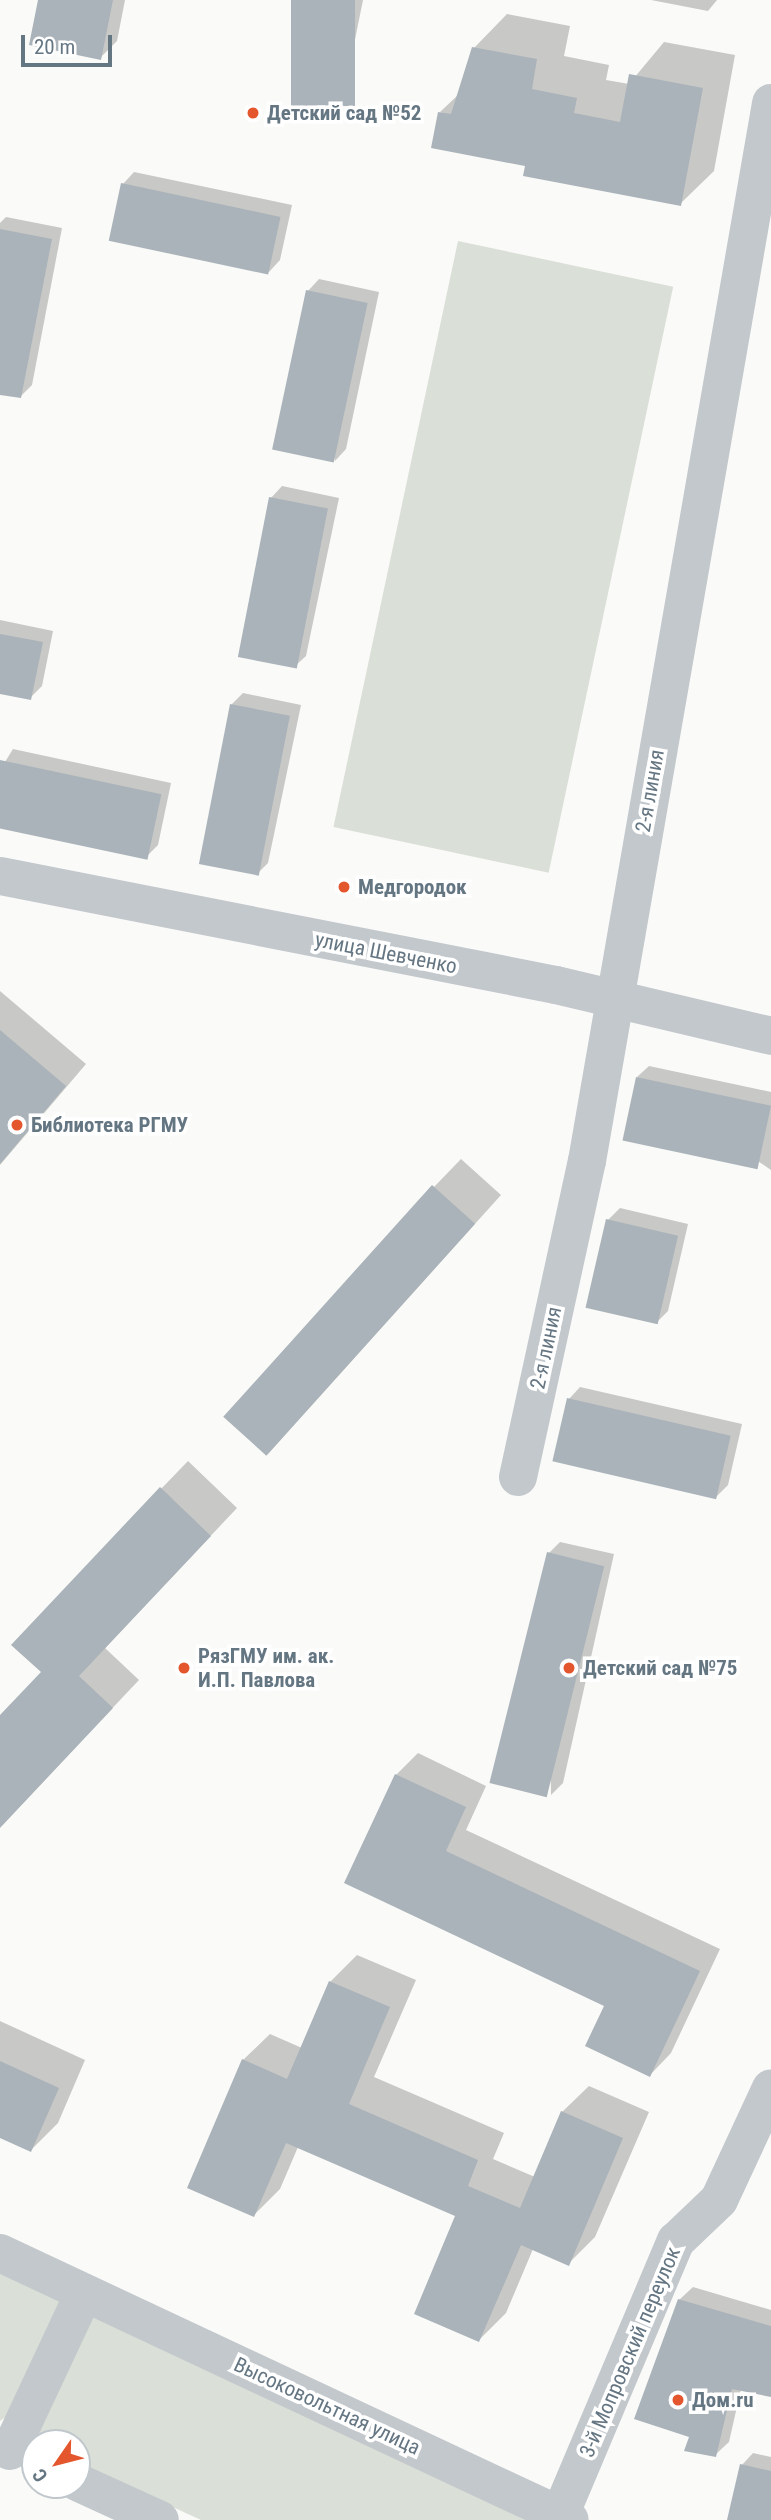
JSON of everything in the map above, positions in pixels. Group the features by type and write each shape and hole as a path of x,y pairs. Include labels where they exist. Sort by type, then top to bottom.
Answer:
{"street":[{"name":"2-я линия","path":"518,1477 587,1161 771,103"},
{"name":"улица Шевченко","path":"0,876 613,1001 771,1036"},
{"name":"3-й Мопровский переулок","path":"565,2518 676,2241 719,2200 771,2088"},
{"name":"Высоковольтная улица","path":"0,2253 565,2518"},
{"path":"15,2453 84,2292"},
{"path":"91,2488 160,2520"}],"shaded area":[{"path":"458,241 673,287 549,873 333,827"},
{"path":"0,2262 67,2301 21,2406 0,2421"},
{"path":"106,2312 544,2520 201,2520 91,2469 91,2429 36,2429 33,2421 89,2316"}],"building":[{"path":"38,0 113,0 101,60 29,45"},
{"path":"291,0 355,0 355,106 291,106"},
{"path":"472,47 537,59 532,89 577,98 574,113 620,122 629,74 703,88 681,206 523,176 525,166 431,148 438,112 451,114"},
{"path":"121,183 280,217 268,275 109,241"},
{"path":"0,229 52,239 21,398 0,395"},
{"path":"306,290 368,303 334,463 272,449"},
{"path":"269,497 328,508 297,668 238,657"},
{"path":"0,634 43,642 31,700 0,694"},
{"path":"230,704 290,716 259,876 199,864"},
{"path":"0,760 161,794 147,860 0,828"},
{"name":"Библиотека РГМУ","path":"0,1030 66,1086 0,1164"},
{"path":"636,1077 771,1106 757,1169 622,1141"},
{"path":"432,1185 475,1224 266,1456 223,1417"},
{"path":"606,1219 678,1236 658,1324 586,1308"},
{"path":"567,1398 731,1436 716,1499 552,1461"},
{"path":"160,1487 211,1536 79,1676 113,1708 0,1828 0,1715 41,1672 11,1645"},
{"path":"547,1552 604,1566 547,1797 489,1783"},
{"path":"395,1774 466,1807 446,1851 700,1971 650,2077 585,2046 604,2006 344,1883"},
{"path":"329,1981 390,2007 349,2104 478,2160 468,2186 520,2208 561,2111 623,2138 569,2266 521,2245 479,2342 414,2314 455,2216 286,2143 254,2217 187,2188 242,2059 287,2079"},
{"path":"0,2061 59,2088 31,2152 0,2138"},
{"path":"678,2299 771,2326 771,2397 732,2389 716,2457 684,2451 689,2437 634,2419"},
{"path":"740,2464 771,2471 771,2520 727,2520"}],"place":[{"name":"Детский сад №52","path":"253,113"},
{"name":"Медгородок","path":"344,887"},
{"name":"Библиотека РГМУ","path":"17,1125"},
{"name":"РязГМУ им. ак. И.П. Павлова","path":"184,1668"},
{"name":"Детский сад №75","path":"569,1668"},
{"name":"Дом.ru","path":"678,2400"}]}
